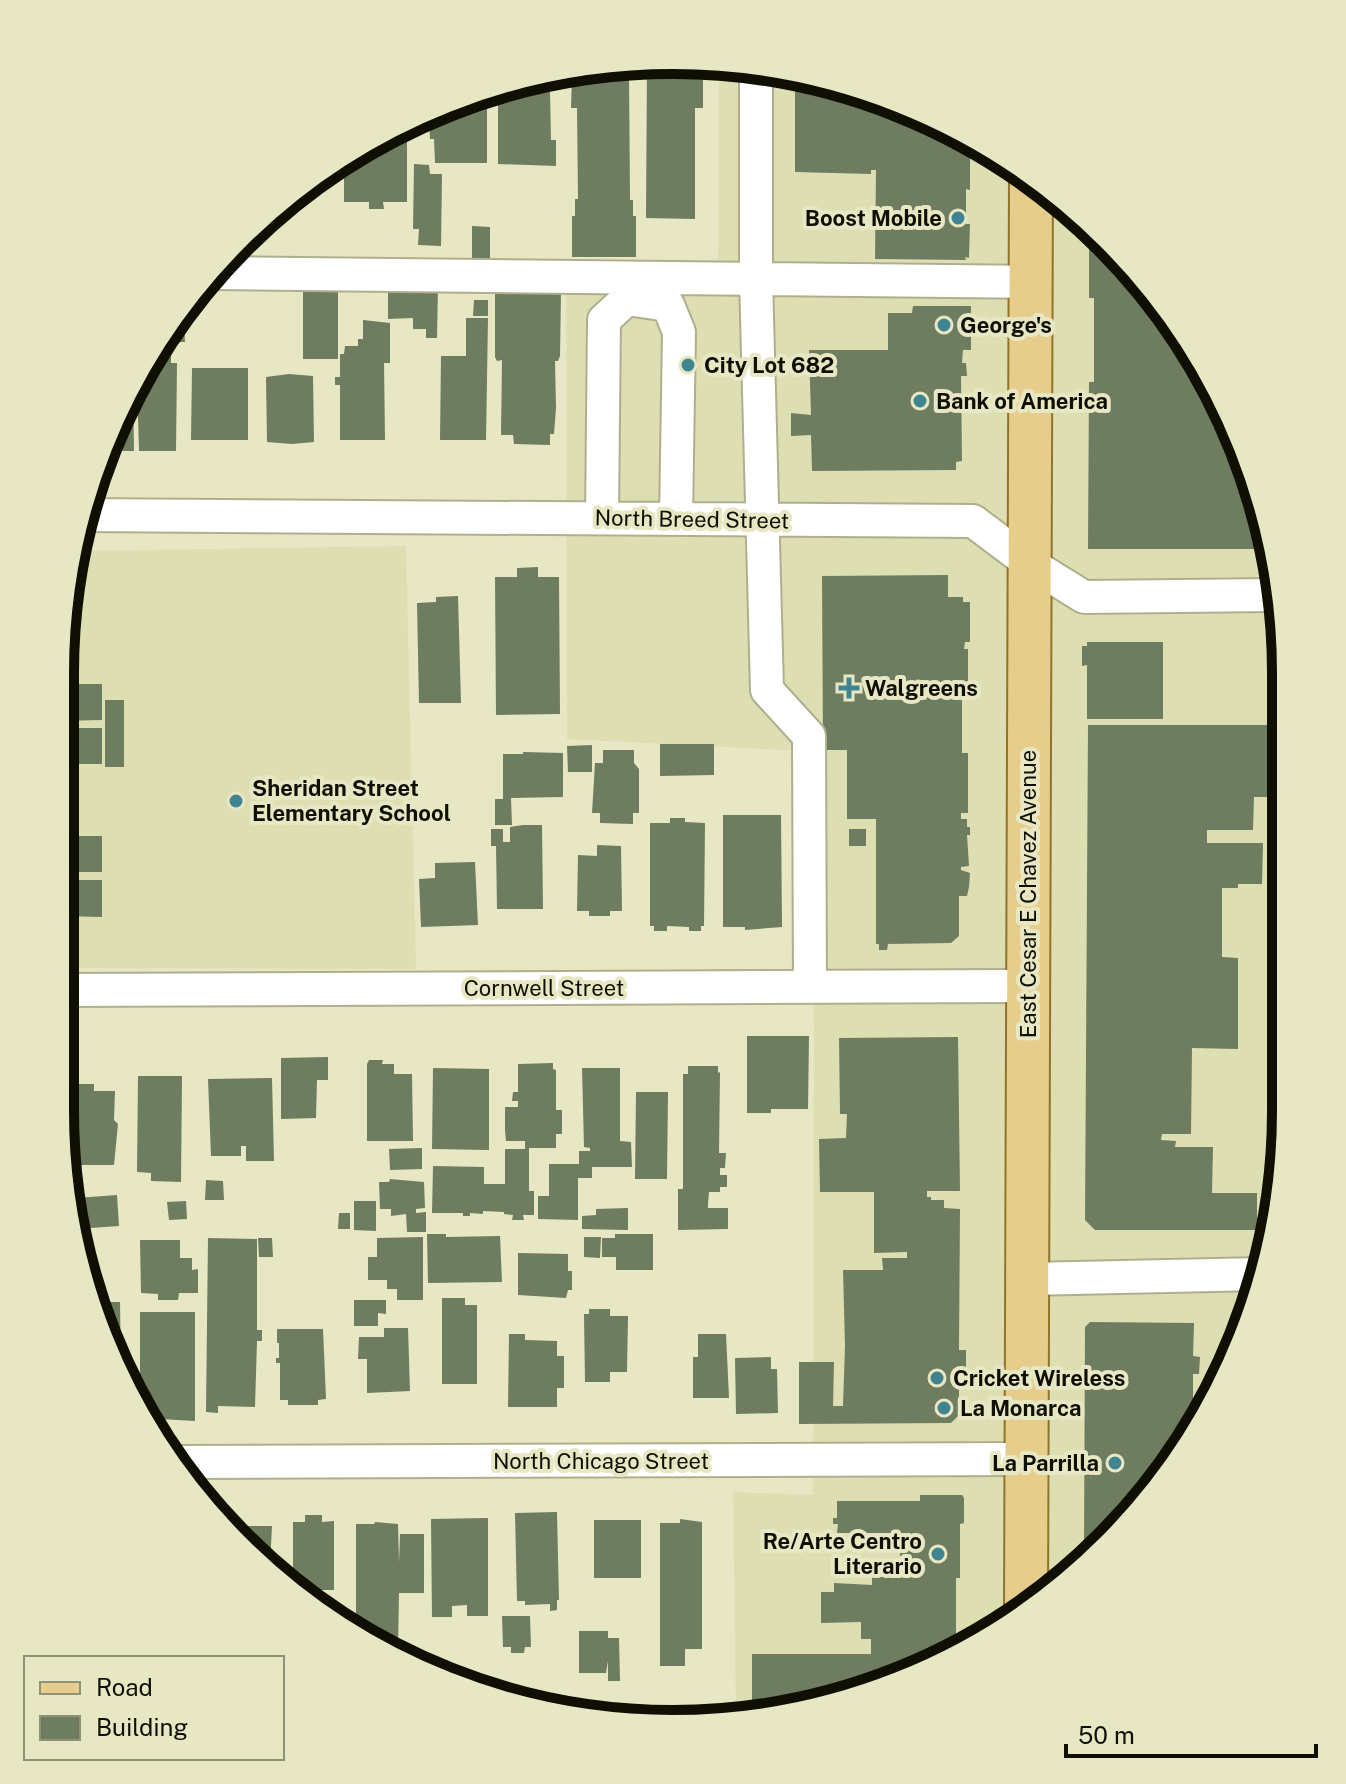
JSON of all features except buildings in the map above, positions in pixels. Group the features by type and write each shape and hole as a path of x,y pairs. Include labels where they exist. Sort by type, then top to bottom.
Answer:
{"main road":[{"name":"East Cesar E Chavez Avenue","path":"1026,1595 1031,193"}],"street":[{"path":"756,80 756,279 767,690 809,736 810,987"},
{"path":"227,273 1030,282"},
{"path":"602,518 604,320 627,299 668,305 679,332 676,519"},
{"name":"North Breed Street","path":"95,515 973,521 1029,563 1084,597 1267,595"},
{"name":"Cornwell Street","path":"74,990 1028,986"},
{"path":"1027,1279 1249,1274"},
{"name":"North Chicago Street","path":"188,1462 1026,1459"}],"shaded area":[{"path":"719,76 790,86 866,106 938,136 1006,175 1097,249 1148,308 1192,374 1226,444 1252,518 1267,595 1271,640 1271,1150 1252,1266 1210,1376 1171,1444 1123,1506 1068,1561 1006,1609 938,1648 866,1678 828,1690 736,1707 733,1492 813,1495 814,1023 801,751 567,739 566,289 718,265"},
{"name":"Sheridan Street Elementary School","path":"406,546 416,969 74,968 75,634 87,551"}],"place":[{"name":"Boost Mobile","path":"958,218"},
{"name":"George's","path":"944,325"},
{"name":"City Lot 682","path":"688,365"},
{"name":"Bank of America","path":"920,401"},
{"name":"Walgreens","path":"849,688"},
{"name":"Sheridan Street Elementary School","path":"236,801"},
{"name":"Cricket Wireless","path":"937,1378"},
{"name":"La Monarca","path":"944,1408"},
{"name":"La Parrilla","path":"1115,1463"},
{"name":"Re/Arte Centro Literario","path":"938,1554"}]}
